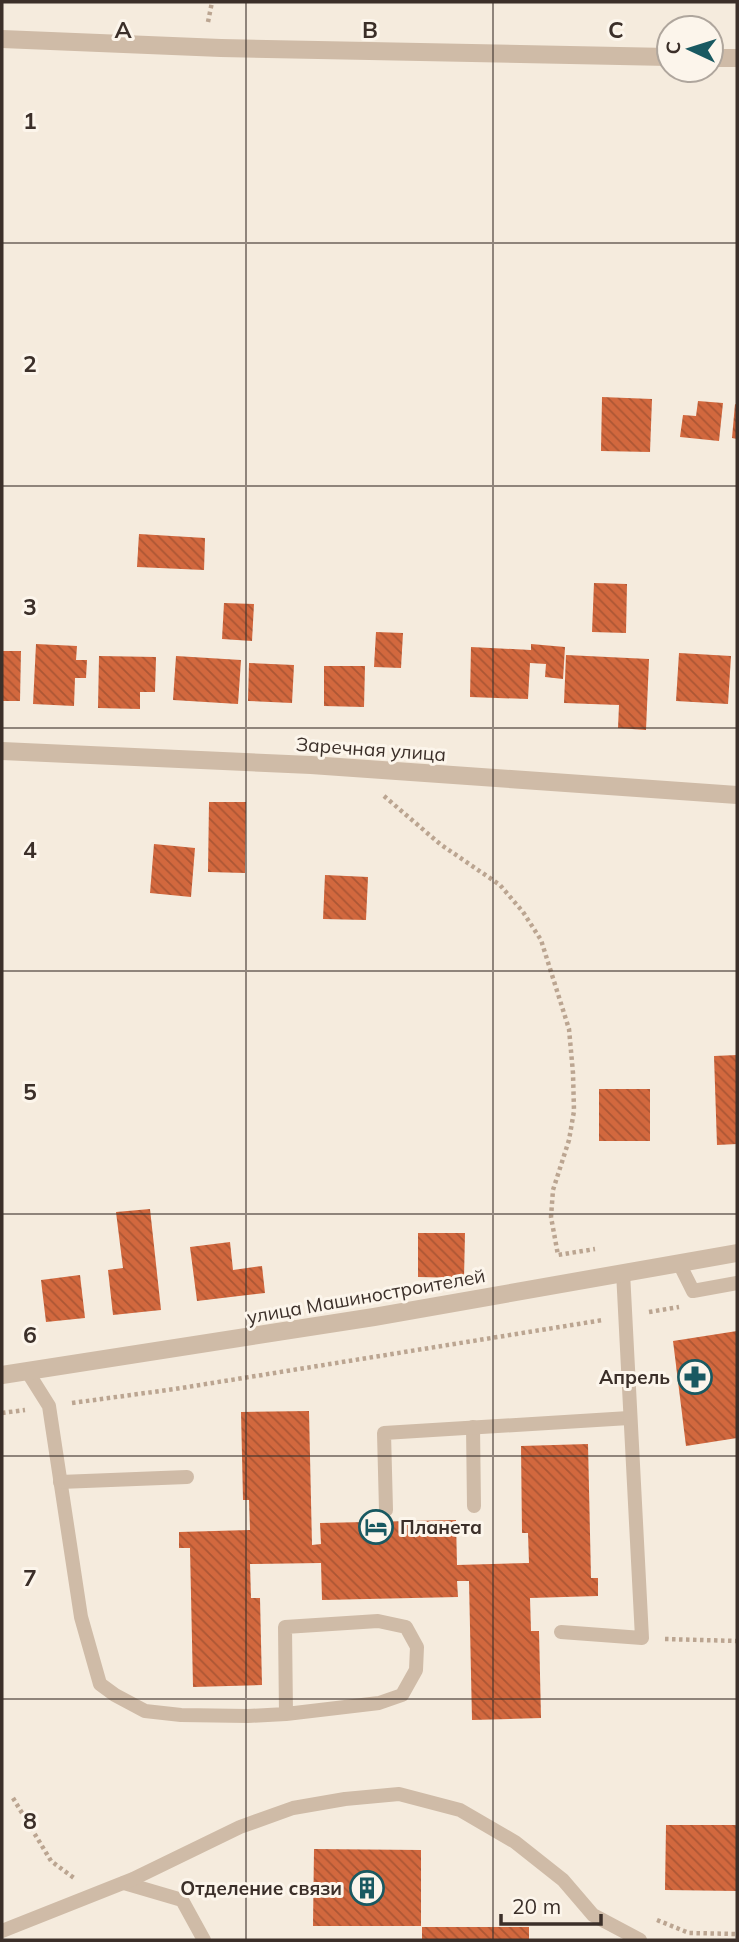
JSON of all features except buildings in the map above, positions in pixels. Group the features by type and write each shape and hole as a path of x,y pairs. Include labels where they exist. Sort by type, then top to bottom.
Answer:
{"street":[{"path":"2,39 221,48 655,57"},
{"name":"Заречная улица","path":"2,751 311,765 737,796"},
{"name":"улица Машиностроителей","path":"2,1375 374,1317 737,1254"}],"lane":[{"path":"679,1263 693,1290 737,1283"},
{"path":"561,1632 642,1638 623,1272"},
{"path":"27,1371 49,1406 81,1617 100,1684 115,1695 145,1711 194,1715 286,1714 379,1703 402,1695 416,1670 417,1647 406,1628 378,1621 285,1627 286,1714"},
{"path":"386,1510 384,1433 629,1418"},
{"path":"473,1427 474,1506"},
{"path":"60,1482 187,1477"},
{"path":"2,1931 124,1882 240,1827 293,1808 400,1794 460,1810 515,1842 563,1880 593,1915 622,1940"},
{"path":"124,1882 182,1899 204,1940"},
{"path":"593,1915 640,1940"}],"path":[{"path":"377,790 440,844 500,885 523,912 541,940 569,1029 573,1073 573,1111 569,1140 553,1190 551,1217 558,1255"},
{"path":"2,1413 175,1389 687,1306"},
{"path":"642,1638 737,1641"},
{"path":"13,1798 51,1861"},
{"path":"652,1918 689,1933 737,1934"}],"place":[{"name":"Апрель","path":"695,1377"},
{"name":"Планета","path":"376,1527"},
{"name":"Отделение связи","path":"367,1888"}]}
